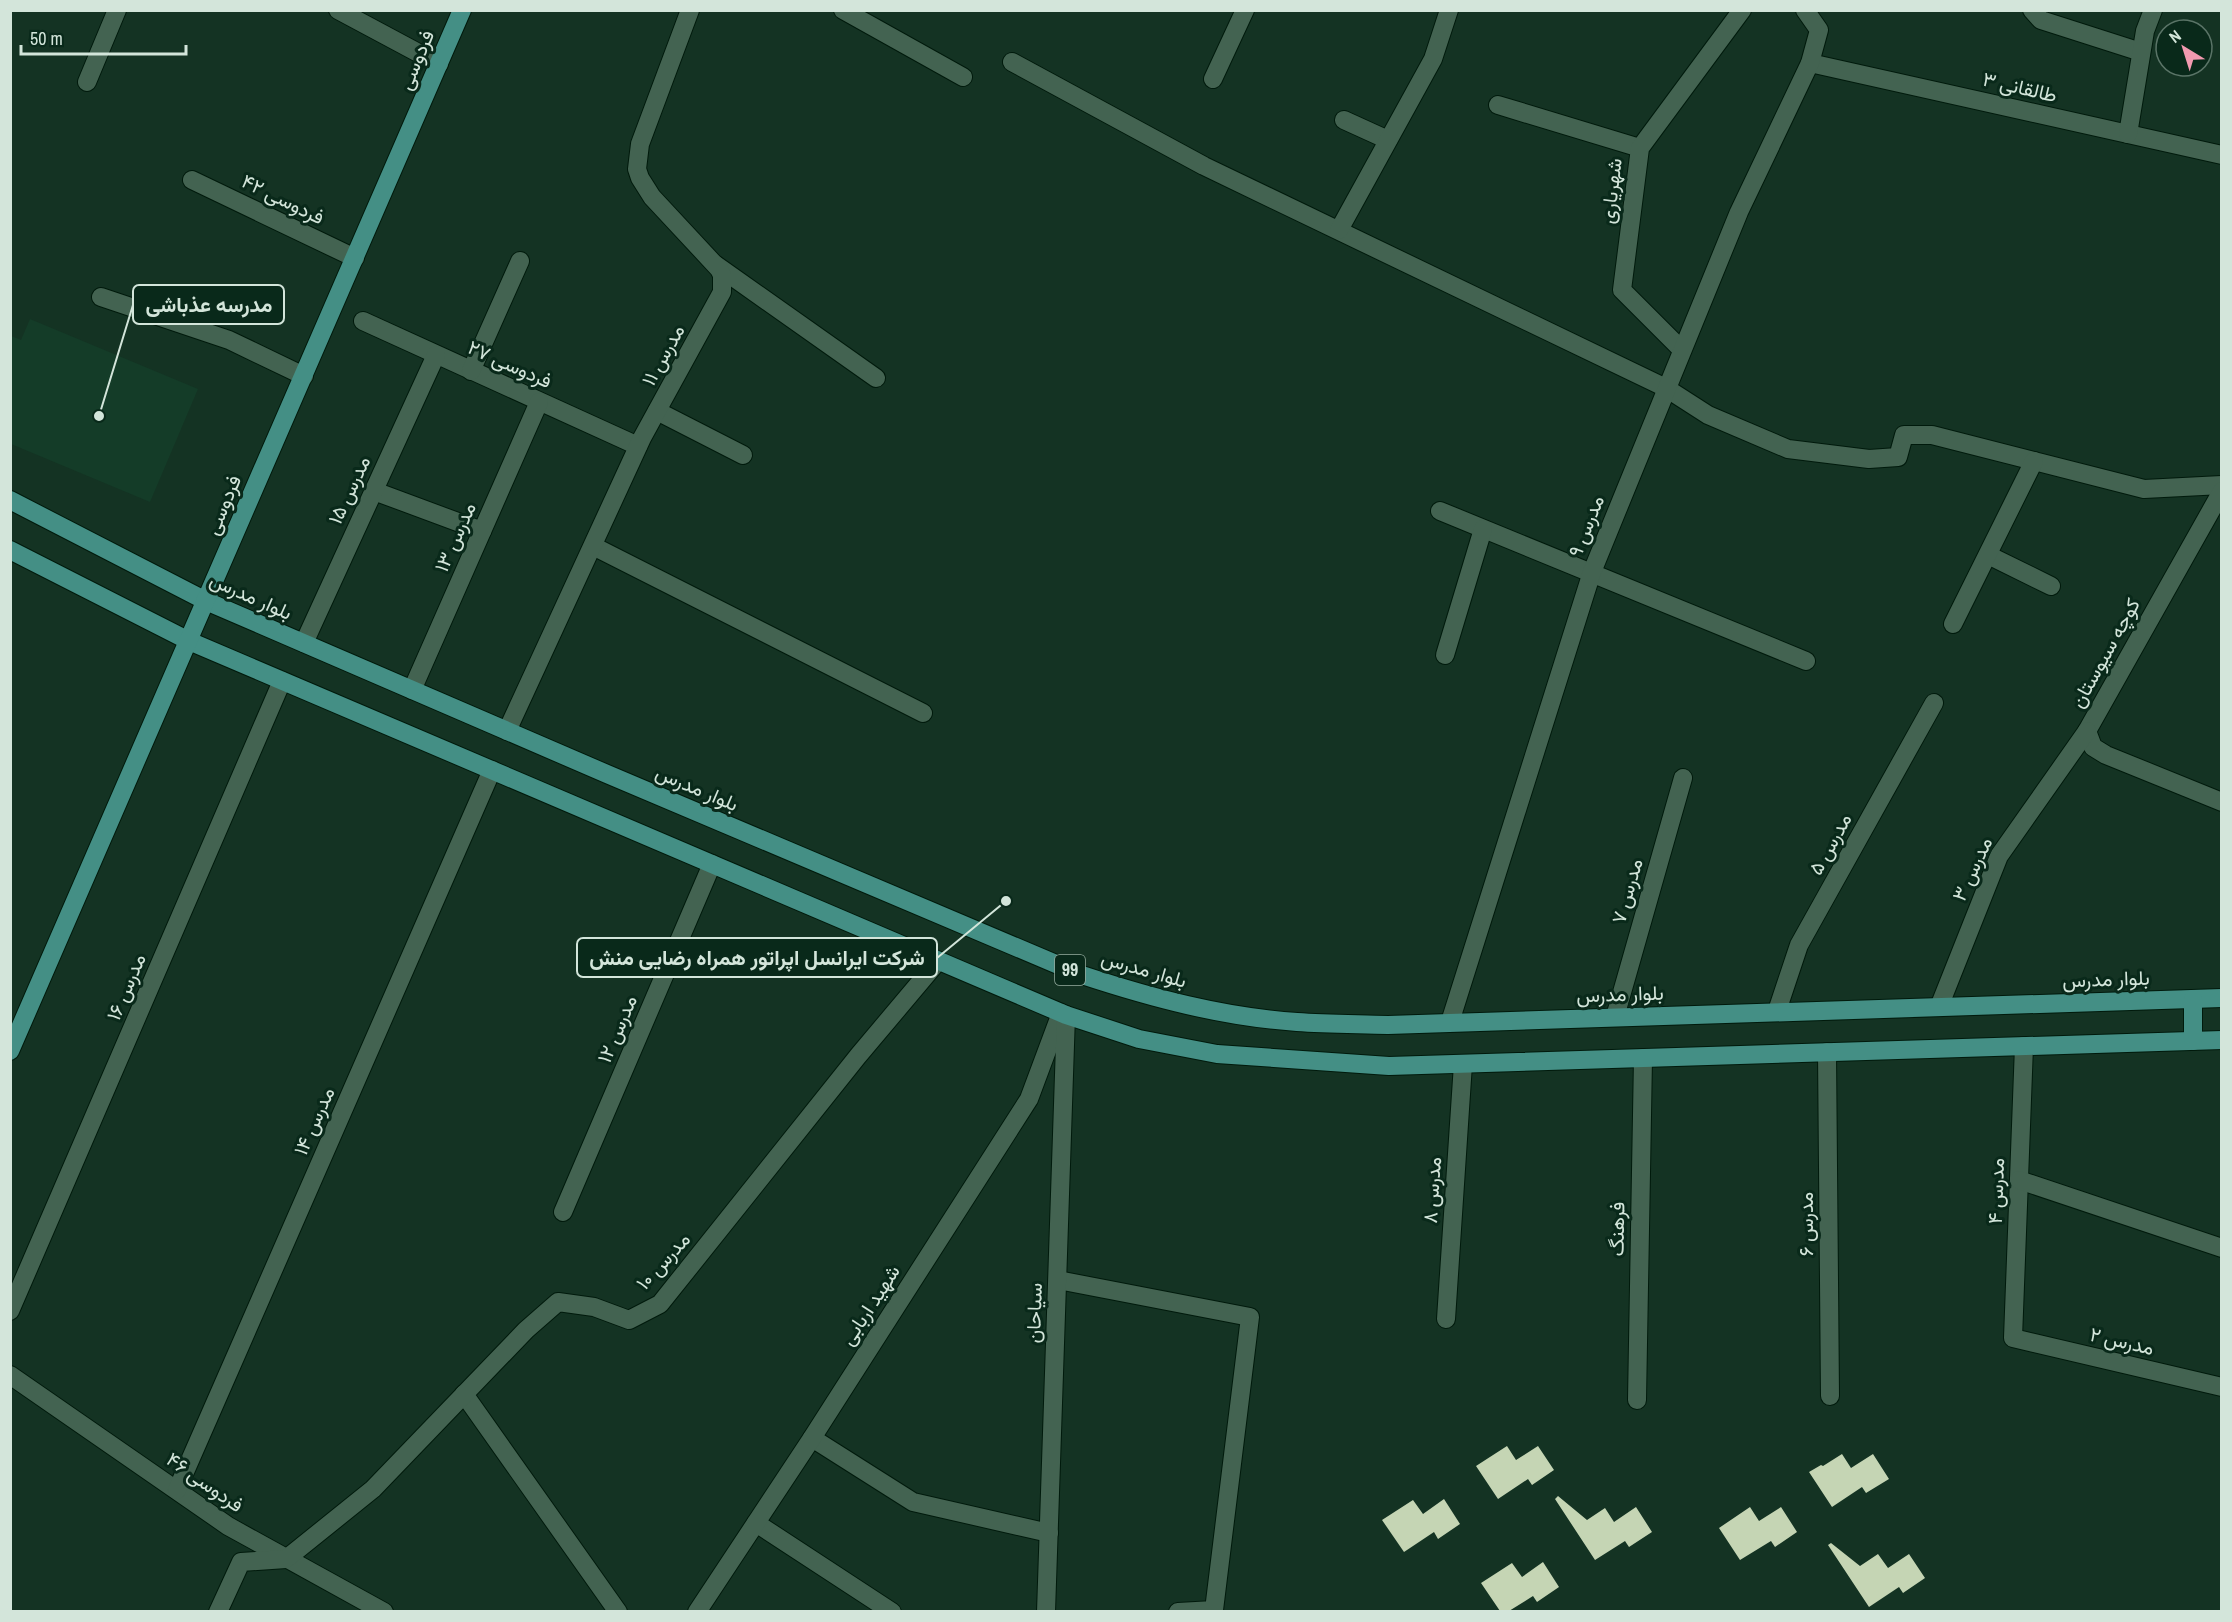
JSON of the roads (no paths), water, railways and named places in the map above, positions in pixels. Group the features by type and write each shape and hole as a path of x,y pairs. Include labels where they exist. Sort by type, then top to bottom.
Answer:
{"main road":[{"name":"فردوسی","path":"10,1051 462,10"},
{"name":"بلوار مدرس","path":"10,500 206,601 304,644 1082,975 1149,997 1218,1011 1295,1022 1388,1025 2222,998"},
{"name":"99","path":"12,555 189,641 282,681 1064,1014 1139,1039 1217,1054 1389,1066 2222,1040"},
{"path":"2193,999 2193,1041"}],"street":[{"path":"87,82 117,10"},
{"path":"338,10 439,64"},
{"name":"مدرس ۱۱","path":"507,731 638,446 722,292 722,275 715,264 652,197 637,169 640,144 690,10"},
{"path":"843,10 963,77"},
{"path":"1213,79 1245,10"},
{"path":"1339,230 1433,59 1449,10"},
{"name":"شهریاری","path":"1682,350 1622,290 1640,148 1742,10"},
{"name":"مدرس ۹","path":"1450,1022 1592,572 1739,212 1810,63 1819,30 1805,10"},
{"path":"2032,10 2041,20 2141,52"},
{"path":"2128,134 2145,31 2153,10"},
{"path":"1012,62 1204,166 1666,388 1708,415 1788,448 1869,459 1898,457 1904,435 1932,435 2144,489 2222,485"},
{"name":"طالقانی ۳","path":"1810,63 2222,155"},
{"path":"1498,105 1640,148"},
{"path":"1344,120 1388,140"},
{"name":"فردوسی ۴۲","path":"192,180 355,258"},
{"path":"471,371 520,261"},
{"path":"715,264 876,378"},
{"path":"101,297 229,340 304,376"},
{"name":"فردوسی ۲۷","path":"363,321 638,446"},
{"name":"مدرس ۱۵","path":"304,644 436,355"},
{"name":"مدرس ۱۳","path":"412,690 539,402"},
{"path":"657,411 743,455"},
{"path":"1953,624 2034,461"},
{"path":"374,491 482,531"},
{"name":"کوچه سیوستان","path":"2222,491 2087,731 2093,747 2106,755 2222,802"},
{"path":"1440,512 1806,661"},
{"path":"1444,655 1483,529"},
{"path":"593,546 923,713"},
{"path":"1988,555 2051,586"},
{"name":"مدرس ۱۶","path":"10,1311 282,681"},
{"name":"مدرس ۵","path":"1777,1011 1799,945 1934,703"},
{"name":"مدرس ۳","path":"1939,1007 1999,855 2087,731"},
{"name":"مدرس ۱۴","path":"177,1490 492,770"},
{"name":"مدرس ۷","path":"1615,1017 1683,778"},
{"name":"مدرس ۱۲","path":"563,1212 712,864"},
{"name":"مدرس ۱۰","path":"286,1559 373,1489 526,1330 558,1302 594,1306 629,1320 660,1304 858,1056 938,961"},
{"name":"شهید اربابی","path":"697,1611 812,1438 1029,1099 1064,1014"},
{"name":"سیاحان","path":"1046,1611 1064,1084 1064,1014"},
{"name":"مدرس ۴","path":"2013,1338 2024,1046"},
{"name":"مدرس ۶","path":"1827,1052 1830,1396"},
{"name":"فرهنگ","path":"1637,1400 1643,1058"},
{"name":"مدرس ۸","path":"1446,1319 1463,1064"},
{"path":"1037,1077 1064,1084"},
{"path":"2019,1180 2222,1248"},
{"path":"1058,1280 1250,1317 1214,1610 1178,1611"},
{"name":"مدرس ۲","path":"2013,1338 2222,1387"},
{"name":"فردوسی ۴۶","path":"10,1375 228,1526 384,1611"},
{"path":"464,1394 618,1611"},
{"path":"812,1438 913,1502 1049,1533"},
{"path":"756,1523 892,1611"},
{"path":"218,1611 241,1562 286,1559"}],"place":[{"name":"مدرسه عذباشی","path":"99,416"},
{"name":"شرکت ایرانسل اپراتور همراه رضایی منش","path":"1006,901"}]}
